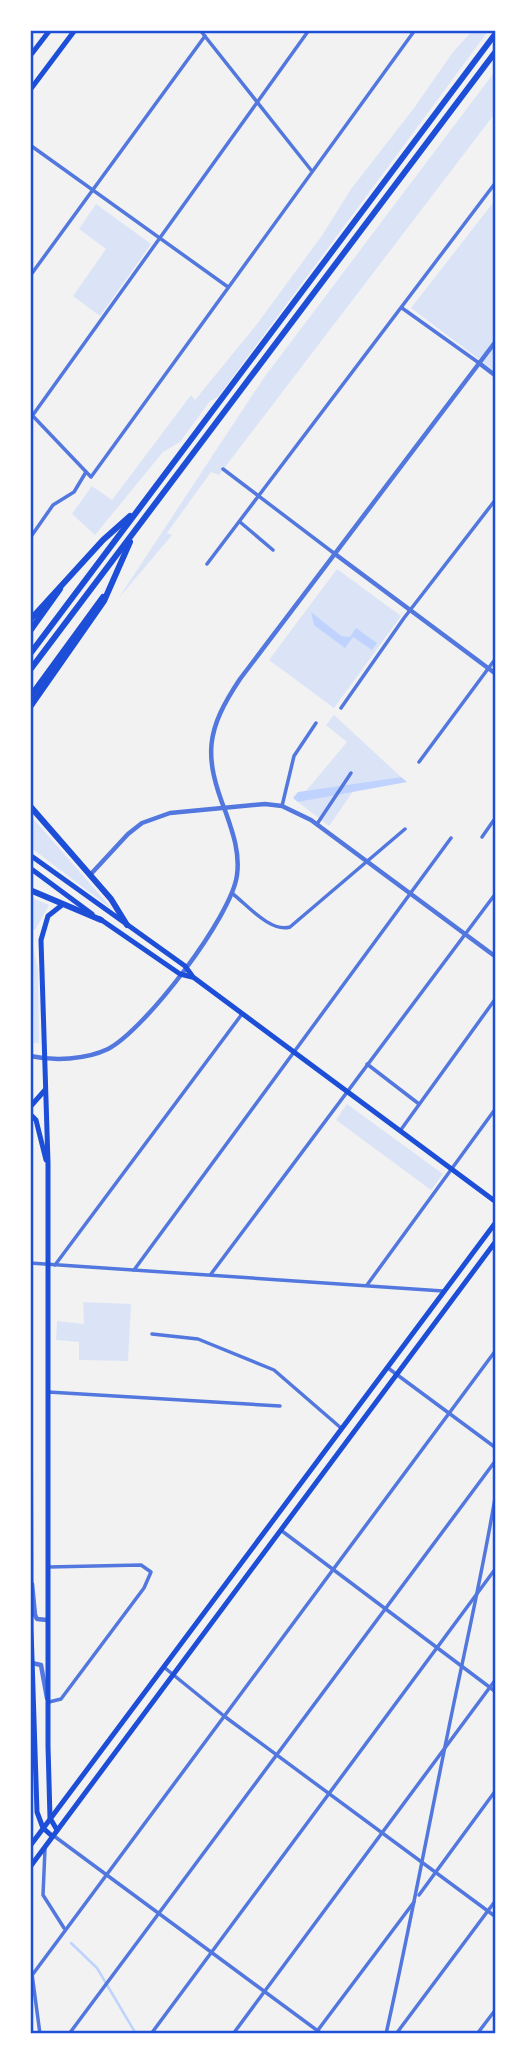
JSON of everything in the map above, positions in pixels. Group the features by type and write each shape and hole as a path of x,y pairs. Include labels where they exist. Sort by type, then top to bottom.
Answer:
{"highway":[{"path":"30,654 496,33"},
{"path":"30,670 496,51"},
{"path":"30,620 115,527 137,510"},
{"path":"30,707 113,586 131,536"},
{"path":"30,631 67,579"},
{"path":"30,696 113,586"},
{"path":"30,806 111,899 127,925"},
{"path":"30,890 101,920"}],"main road":[{"path":"30,56 50,30"},
{"path":"30,90 75,30"},
{"path":"30,855 185,966 192,977 496,1202"},
{"path":"30,867 180,974 192,977"},
{"path":"57,1830 50,1818 46,1567 47,1163 41,940 48,916 62,905"},
{"path":"30,1107 45,1090"},
{"path":"30,1114 36,1120 47,1163"},
{"path":"30,1846 496,1222"},
{"path":"30,1867 496,1241"},
{"path":"30,1300 32,1754 37,1812 43,1828 52,1836"}],"street":[{"path":"200,30 311,170"},
{"path":"309,30 31,416 91,477 415,30"},
{"path":"30,276 205,36"},
{"path":"30,145 228,288"},
{"path":"207,564 496,182"},
{"path":"402,308 496,376"},
{"path":"30,1056 45,1059 96,1053 122,1040 150,1012 222,914 233,894 237,854 209,755 216,719 240,679 496,341"},
{"path":"223,469 496,674"},
{"path":"30,538 52,505 74,492 86,472"},
{"path":"341,708 410,610 496,499"},
{"path":"240,522 273,550"},
{"path":"419,762 496,658"},
{"path":"282,806 294,756 316,723"},
{"path":"317,824 351,773"},
{"path":"90,875 142,823 170,813 282,806 298,811 317,824 496,957"},
{"path":"482,837 496,817"},
{"path":"233,894 273,925 287,928 368,863 405,829"},
{"path":"134,1270 451,838"},
{"path":"211,1274 496,893"},
{"path":"400,1131 496,998"},
{"path":"55,1265 242,1014"},
{"path":"367,1064 419,1104"},
{"path":"367,1285 496,1108"},
{"path":"30,1263 443,1291"},
{"path":"152,1334 198,1339 275,1370 341,1428"},
{"path":"40,2034 31,1976 64,1928 496,1350"},
{"path":"386,1367 496,1448"},
{"path":"46,1392 280,1406"},
{"path":"69,2034 496,1460"},
{"path":"386,2034 416,1899 461,1665 481,1589 496,1492"},
{"path":"282,1531 496,1692"},
{"path":"31,1663 41,1665 49,1702 61,1699 144,1588 151,1572 141,1565 46,1567"},
{"path":"150,2034 496,1568"},
{"path":"31,1583 35,1615 37,1619 47,1620"},
{"path":"165,1668 224,1716 496,1917"},
{"path":"233,2034 496,1679"},
{"path":"52,1836 63,1840 318,2033 496,1790"},
{"path":"57,1830 63,1840"},
{"path":"45,1845 43,1895 64,1928"},
{"path":"396,2034 496,1900"},
{"path":"477,2034 496,2008"}],"shaded area":[{"path":"473,30 489,30 218,397 210,401 180,442 163,452 95,535 72,514 92,486 112,500 191,395 195,400 257,324 323,234 351,189 414,108 453,52"},
{"path":"496,70 496,112 219,475 211,472 167,533 172,535 118,599 263,379"},
{"path":"496,199 496,372 411,308"},
{"path":"96,204 151,244 100,316 73,296 106,249 79,229"},
{"path":"337,569 401,616 334,708 269,660"},
{"path":"334,715 401,777 306,791 347,742 326,725"},
{"path":"354,790 329,826 298,802"},
{"path":"30,815 113,910 30,847"},
{"path":"30,897 49,905 35,930 31,929"},
{"path":"32,942 38,970 39,1043 34,1043"},
{"path":"347,1104 443,1174 431,1190 336,1120"},
{"path":"83,1302 131,1304 128,1361 79,1360 79,1342 56,1340 57,1321 84,1324"}],"water":[{"path":"311,612 341,636 350,637 356,628 377,643 372,650 353,637 345,648 314,625"},
{"path":"401,777 407,782 298,802 293,798 298,792"}],"waterway":[{"path":"71,1943 97,1968 136,2034"}]}
